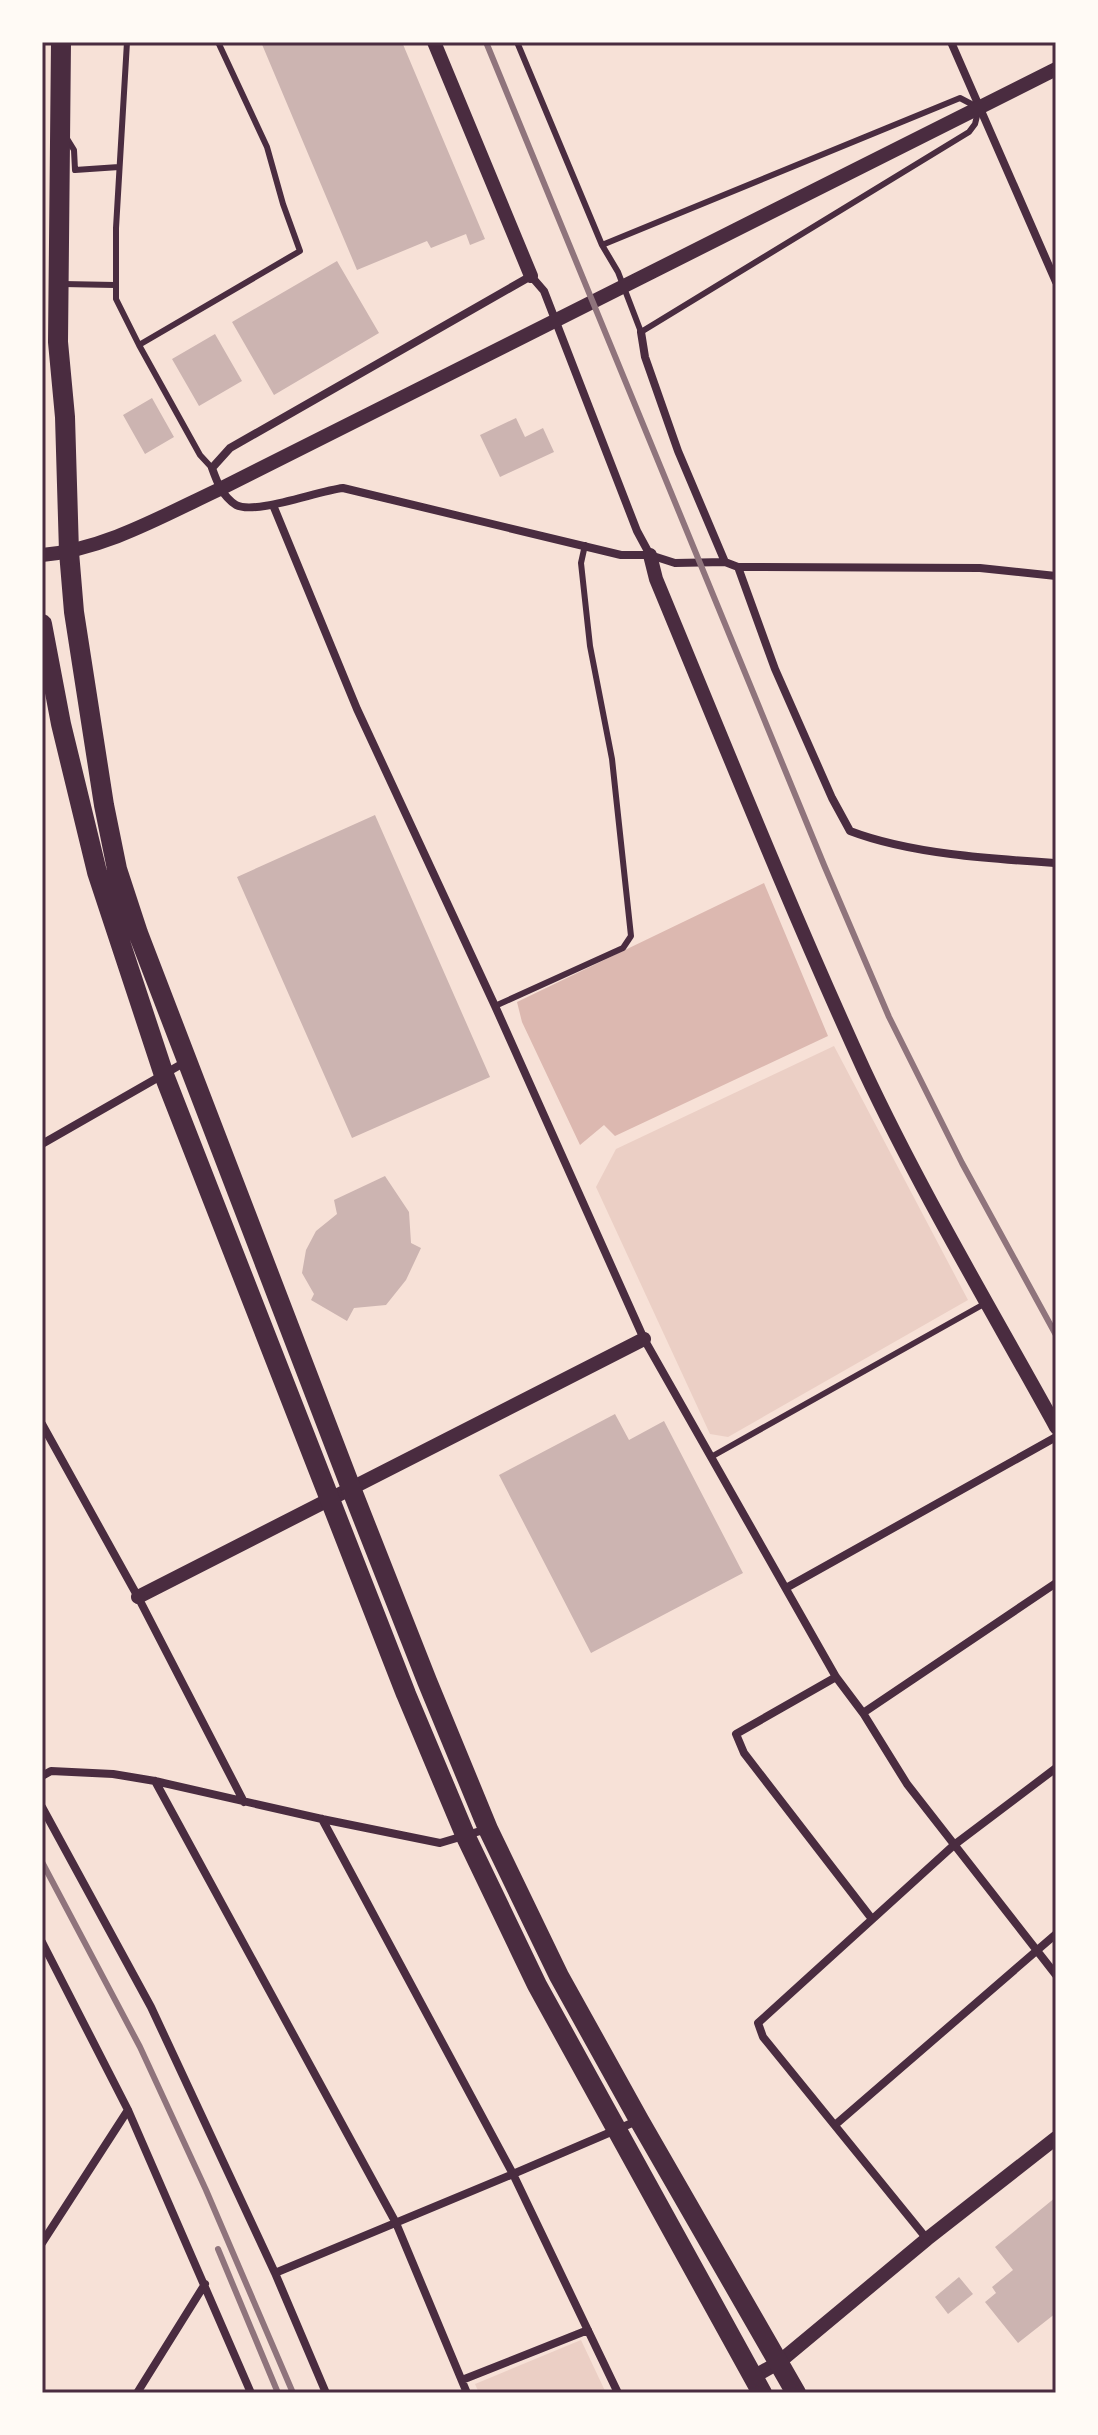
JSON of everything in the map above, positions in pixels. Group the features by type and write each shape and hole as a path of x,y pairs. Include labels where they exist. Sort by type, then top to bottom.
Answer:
{"main road":[{"path":"61,42 57,284 69,552 74,612 117,869 138,933 351,1488 488,1829 559,1976 796,2393"},
{"path":"42,624 61,724 97,872 164,1075 329,1498 466,1837 537,1985 758,2385"}],"street":[{"path":"434,42 531,276 544,291 637,531 650,555 656,579 780,878 865,1072 936,1210 1056,1427"},
{"path":"951,42 1056,282"},
{"path":"42,555 69,552 124,534 220,489 1056,69"},
{"path":"531,276 230,448 212,468 220,489 239,506 255,509 323,490 343,488 621,555 650,555 675,563 725,562 738,567 980,568 1056,576"},
{"path":"641,332 645,357 678,451 725,562"},
{"path":"273,505 357,709 495,1006 644,1339 836,1677 863,1713 907,1784 1056,1975"},
{"path":"738,567 775,669 832,798 850,831 878,842 1001,860 1056,863"},
{"path":"42,1144 187,1061"},
{"path":"138,1597 644,1339"},
{"path":"42,1424 138,1597 244,1802"},
{"path":"786,1588 1056,1437"},
{"path":"863,1713 1056,1583"},
{"path":"836,1677 736,1734 744,1753 872,1919"},
{"path":"927,2239 763,2037 758,2023 954,1845 1056,1768"},
{"path":"42,1776 51,1771 113,1774 155,1781 440,1843 488,1829"},
{"path":"155,1781 396,2223 467,2393"},
{"path":"42,1807 151,2007 275,2273 326,2393"},
{"path":"322,1819 513,2174 618,2393"},
{"path":"835,2125 1056,1934"},
{"path":"42,1942 128,2110 251,2393"},
{"path":"42,2243 128,2110"},
{"path":"275,2273 639,2120"},
{"path":"758,2385 778,2363 927,2239 1056,2138"},
{"path":"137,2393 205,2284"},
{"path":"462,2380 588,2330"}],"lane":[{"path":"127,42 119,167 116,299 200,455 212,468"},
{"path":"139,345 300,251 267,147 218,42"},
{"path":"517,42 602,245 618,272 641,332 969,132 975,124 979,108 960,98 602,245"},
{"path":"60,127 74,150 75,170 119,167"},
{"path":"57,284 115,285"},
{"path":"495,1006 623,948 631,936 612,759 590,646 581,563 585,545"},
{"path":"711,1457 987,1302"}],"shaded area":[{"path":"764,883 828,1036 615,1136 604,1125 580,1145 522,1022 517,1002"},
{"path":"834,1046 968,1300 728,1437 710,1434 596,1187 616,1149"},
{"path":"581,2340 606,2393 479,2393 475,2384"}],"building":[{"path":"261,42 402,42 485,239 470,245 466,234 431,248 427,241 357,270"},
{"path":"337,261 379,333 274,395 232,322"},
{"path":"215,334 242,381 199,406 172,359"},
{"path":"152,398 174,437 145,454 123,415"},
{"path":"516,418 525,437 543,428 554,452 500,477 480,435"},
{"path":"375,815 490,1077 352,1138 237,877"},
{"path":"385,1176 409,1212 411,1243 421,1248 406,1280 386,1305 354,1308 347,1321 311,1300 314,1294 302,1273 306,1250 316,1231 337,1214 334,1200"},
{"path":"615,1414 629,1440 664,1421 743,1573 591,1653 499,1475"},
{"path":"1056,2197 1056,2313 1018,2343 985,2302 996,2293 992,2287 1013,2270 995,2247"},
{"path":"959,2277 973,2294 948,2314 935,2297"}],"railway":[{"path":"486,42 889,1017 962,1163 1056,1335"},
{"path":"42,1862 140,2047 206,2190 293,2393"},
{"path":"218,2249 278,2393"}]}
